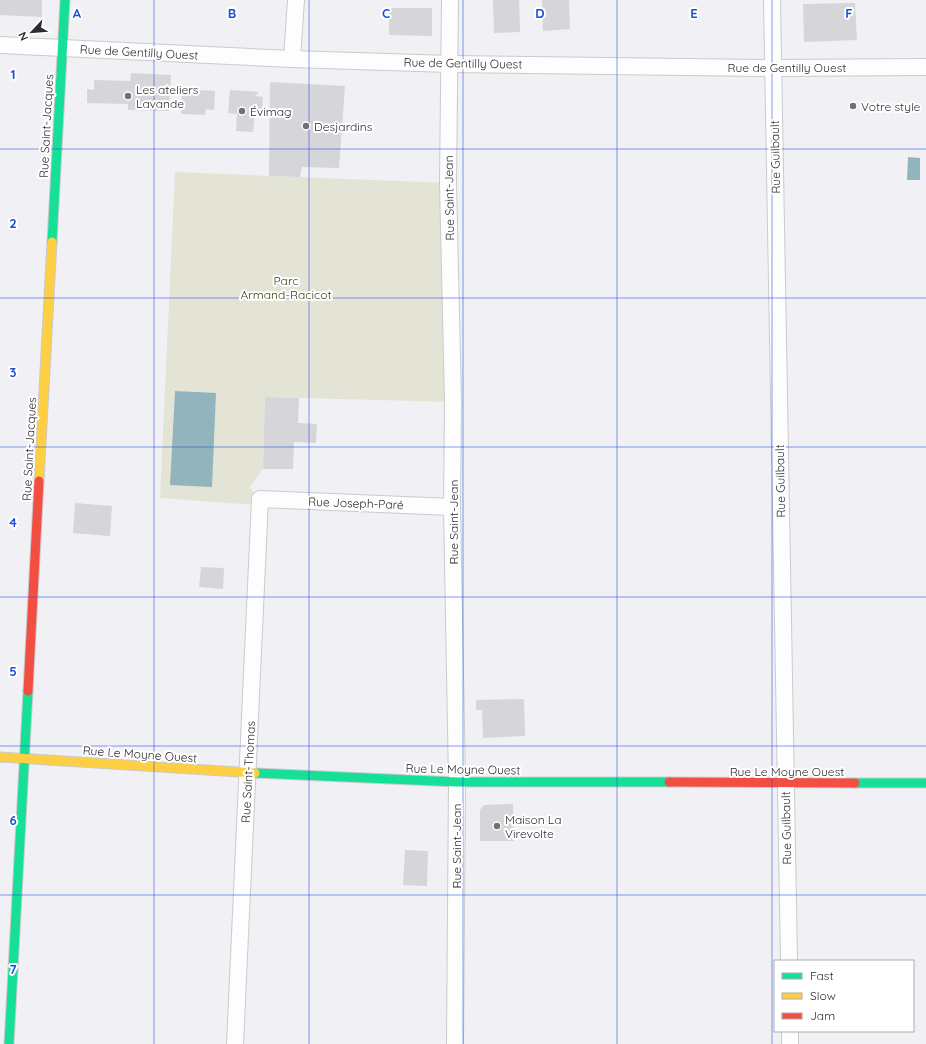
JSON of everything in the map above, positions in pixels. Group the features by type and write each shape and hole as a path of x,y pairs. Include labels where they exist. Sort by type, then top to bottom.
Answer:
{"street":[{"name":"Rue Saint-Jacques","path":"9,1044 65,0"},
{"path":"292,59 296,0"},
{"name":"Rue Saint-Jean","path":"450,0 448,183 453,402 452,508 456,782 455,1044"},
{"name":"Rue Guilbault","path":"772,0 789,960"},
{"name":"Rue de Gentilly Ouest","path":"0,45 292,59 450,64 773,68 926,67"},
{"name":"Rue Joseph-Paré","path":"260,499 452,508"},
{"name":"Rue Saint-Thomas","path":"236,1044 260,499"},
{"name":"Rue Le Moyne Ouest","path":"0,757 247,773 456,782 926,783"},
{"path":"790,1032 790,1044"}],"green space":[{"name":"Parc Armand-Racicot","path":"175,172 448,183 453,402 265,397 263,469 250,487 260,499 255,505 160,498"}],"water":[{"path":"908,157 920,158 920,180 907,180"},
{"path":"175,391 216,393 212,487 170,485"}],"building":[{"path":"0,0 42,0 42,17 0,15"},
{"path":"493,0 519,0 520,32 494,33"},
{"path":"542,0 569,0 570,29 543,31"},
{"path":"855,3 857,40 804,42 803,4"},
{"path":"389,8 432,8 432,36 389,35"},
{"name":"Les ateliers Lavande","path":"131,73 171,75 169,111 128,110 128,104 87,103 87,89 94,90 94,80 130,81"},
{"name":"Desjardins","path":"270,82 345,86 339,168 302,167 300,177 269,176"},
{"path":"182,89 215,91 214,110 206,109 205,115 181,114"},
{"name":"Évimag","path":"230,90 259,92 255,96 263,97 262,111 255,111 253,132 236,131 237,114 228,113"},
{"path":"265,397 299,398 298,423 317,424 316,443 294,442 293,469 263,469"},
{"path":"75,503 112,506 110,536 73,533"},
{"path":"201,567 224,568 223,589 199,587"},
{"path":"524,699 525,736 483,738 482,710 476,710 476,700"},
{"name":"Maison La Virevolte","path":"513,804 514,841 480,841 480,810 484,805"},
{"path":"405,850 428,851 427,886 403,885"}],"traffic: fast":[{"path":"52,242 65,0"},
{"path":"9,1044 28,691"},
{"path":"255,773 457,782 669,782"},
{"path":"855,783 926,783"}],"traffic: slow":[{"path":"39,481 52,242"},
{"path":"0,757 255,773"}],"traffic: jam":[{"path":"28,691 39,481"},
{"path":"669,782 855,783"}],"place":[{"name":"Les ateliers Lavande","path":"128,96"},
{"name":"Votre style","path":"853,106"},
{"name":"Évimag","path":"242,111"},
{"name":"Desjardins","path":"306,126"},
{"name":"Maison La Virevolte","path":"497,826"}]}
